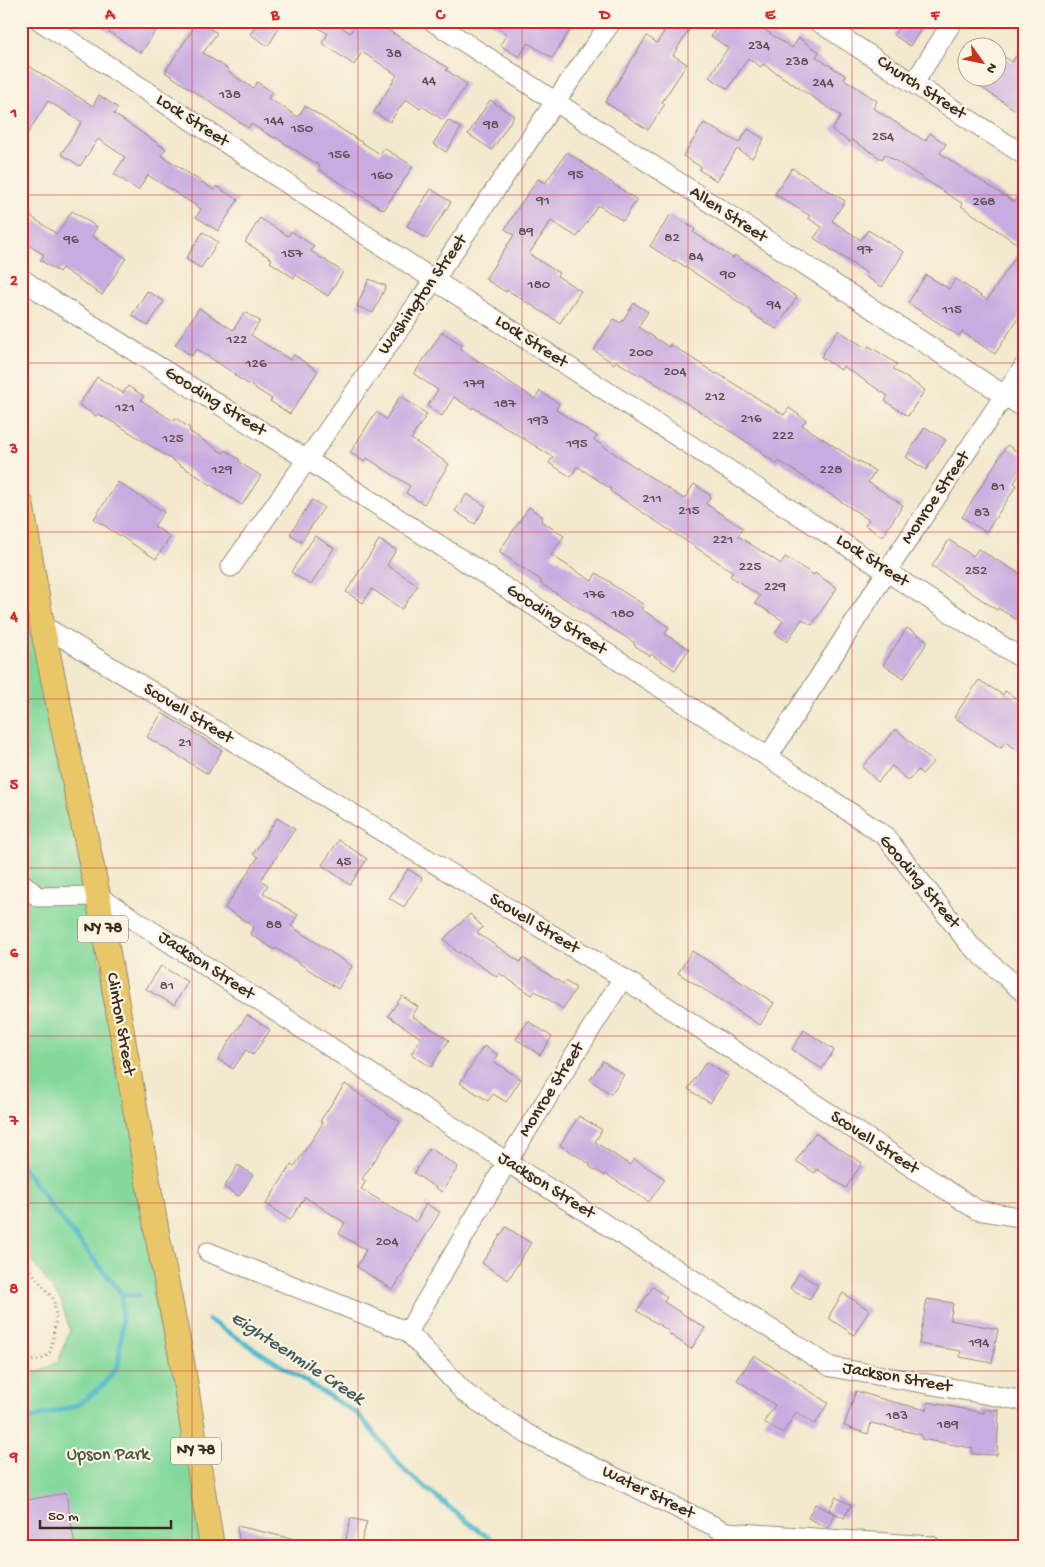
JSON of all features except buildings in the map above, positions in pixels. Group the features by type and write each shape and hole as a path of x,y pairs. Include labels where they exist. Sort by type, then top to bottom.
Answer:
{"main road":[{"name":"Clinton Street","path":"21,503 42,626 98,896 212,1546"}],"street":[{"name":"Lock Street","path":"40,21 434,280 1024,660"},
{"name":"Allen Street","path":"432,21 1024,408"},
{"name":"Washington Street","path":"231,567 434,280 612,21"},
{"name":"Church Street","path":"817,21 1024,155"},
{"path":"914,83 954,21"},
{"name":"Gooding Street","path":"21,278 46,296 306,459 768,757 884,836 970,945 1024,993"},
{"name":"Gooding Street","path":"21,284 46,296"},
{"name":"Monroe Street","path":"768,757 887,571 1024,366"},
{"name":"Scovell Street","path":"42,626 623,978 977,1210 1024,1218"},
{"path":"21,882 38,897 98,896"},
{"name":"Jackson Street","path":"98,896 507,1162 831,1367 1024,1401"},
{"name":"Monroe Street","path":"408,1332 507,1162 623,978"},
{"path":"208,1252 408,1332"},
{"name":"Water Street","path":"408,1332 465,1393 527,1434 726,1532 931,1546"}],"path":[{"path":"21,1259 54,1300 56,1319 49,1354 43,1359 21,1361"}],"green space":[{"name":"Upson Park","path":"21,551 212,1546 21,1546 21,1371 37,1372 58,1362 70,1330 61,1301 21,1247"}],"waterway":[{"path":"21,1164 49,1204 122,1294"},
{"name":"Eighteenmile Creek","path":"122,1294 139,1296"},
{"name":"Eighteenmile Creek","path":"21,1421 78,1405 103,1385 118,1366 122,1328 122,1294"},
{"name":"Eighteenmile Creek","path":"209,1320 359,1415 406,1472 500,1546"}]}
